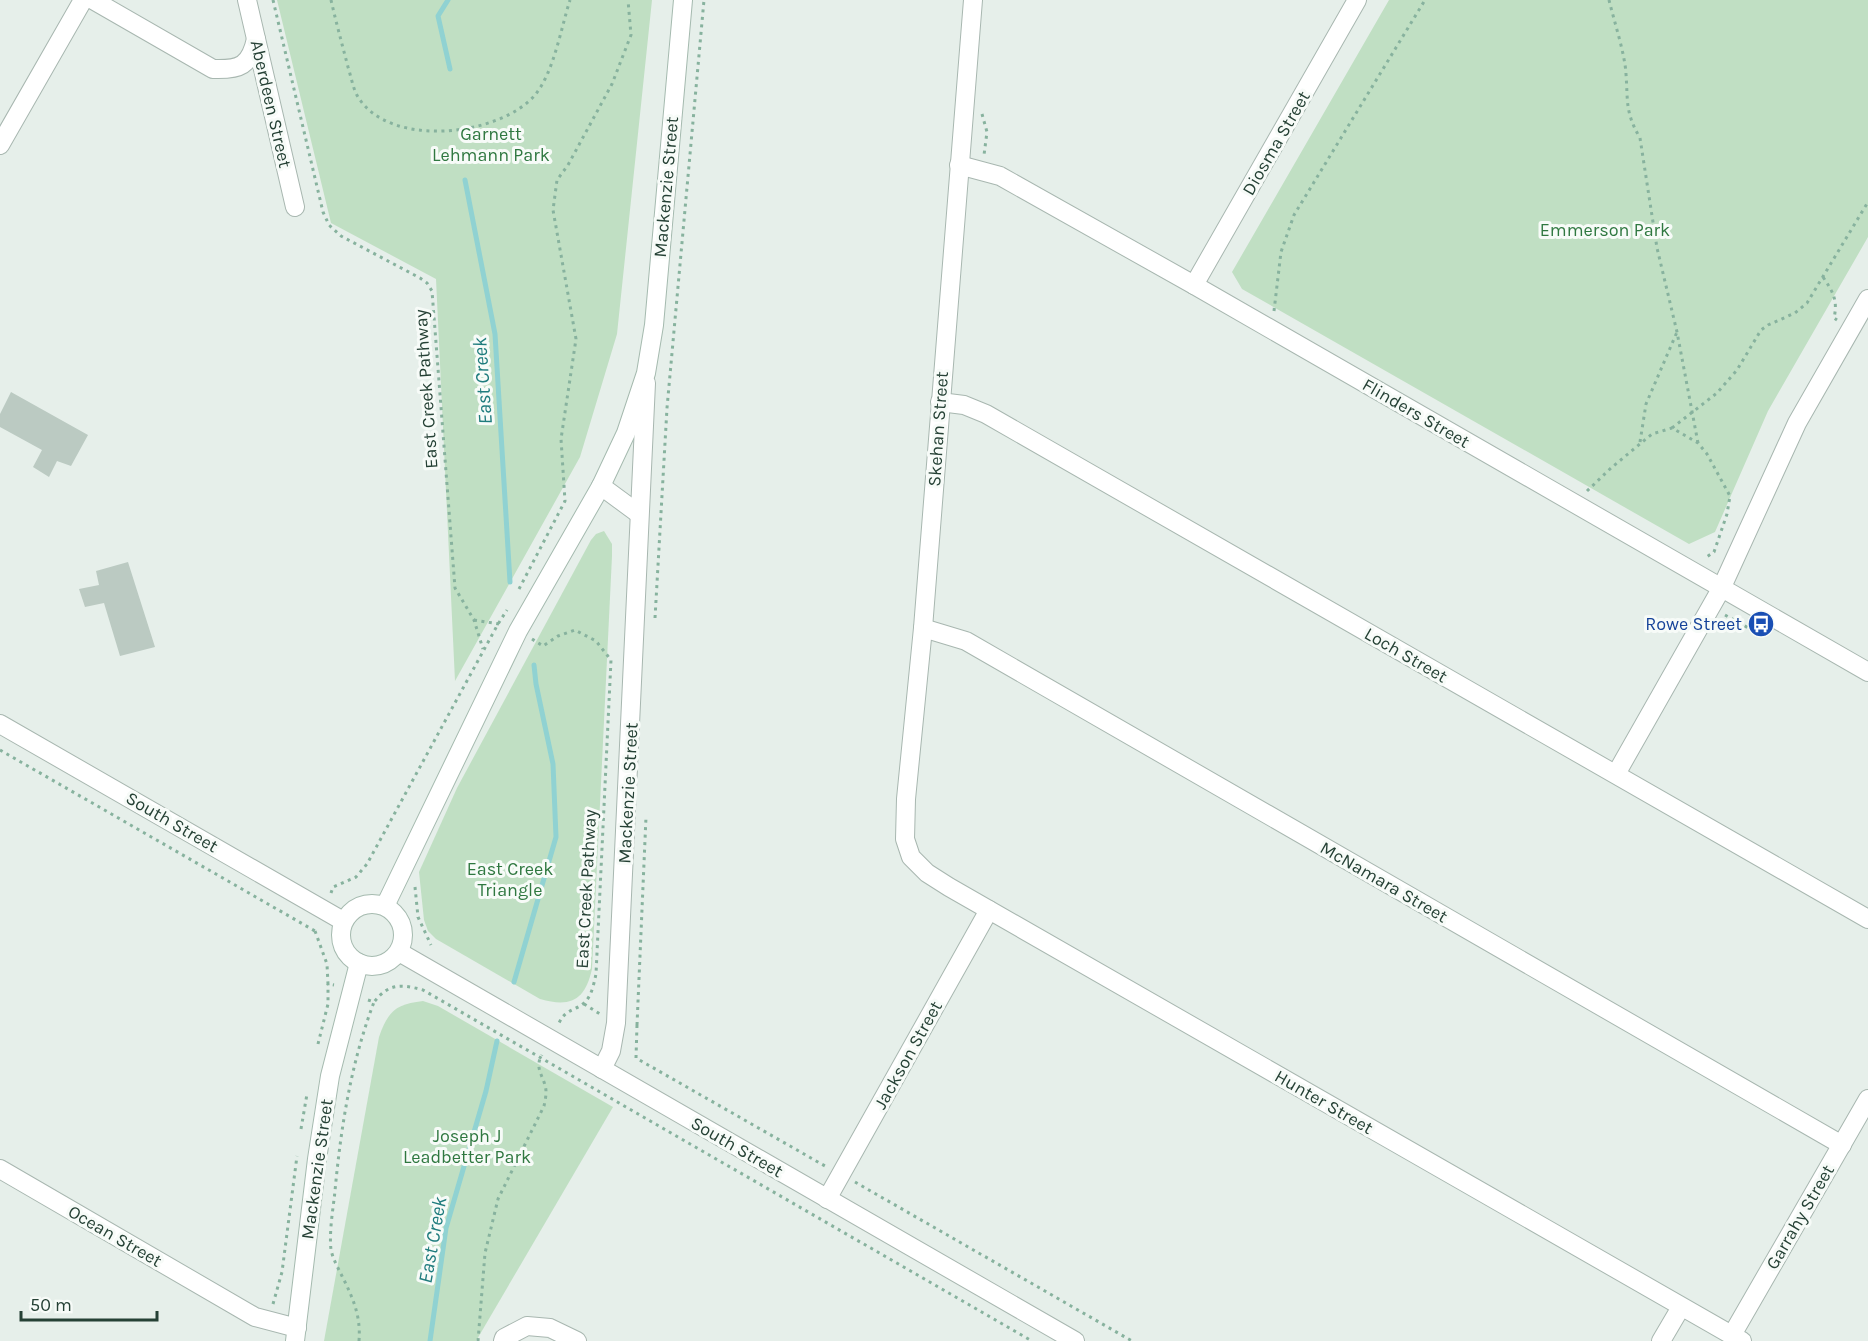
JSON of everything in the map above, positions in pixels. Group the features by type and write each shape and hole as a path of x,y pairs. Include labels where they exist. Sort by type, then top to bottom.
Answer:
{"street":[{"path":"0,145 84,0"},
{"path":"93,0 213,69 241,67 248,62 253,53 256,39"},
{"name":"Aberdeen Street","path":"247,0 295,207"},
{"name":"Mackenzie Street","path":"602,1069 611,1051 616,1023 646,373 654,325 683,0"},
{"name":"Skehan Street","path":"911,857 905,839 906,799 923,628 973,0"},
{"name":"Diosma Street","path":"1194,285 1357,0"},
{"name":"Flinders Street","path":"959,165 1000,176 1868,672"},
{"path":"1616,774 1721,589 1797,423 1868,299"},
{"name":"Mackenzie Street","path":"385,906 518,631 601,486 626,434 646,373"},
{"name":"Loch Street","path":"940,402 964,405 986,414 1868,919"},
{"path":"601,486 639,514"},
{"name":"McNamara Street","path":"923,628 966,641 1842,1145"},
{"name":"South Street","path":"0,724 343,921"},
{"name":"Hunter Street","path":"911,857 927,873 989,910 1737,1338"},
{"path":"365,903 385,906 396,914 402,925 403,939 399,952 391,960 381,965 370,966 359,963 350,958 340,940 343,921 349,913 365,903"},
{"name":"Jackson Street","path":"827,1199 989,910"},
{"name":"South Street","path":"399,952 1076,1341"},
{"name":"Mackenzie Street","path":"296,1334 317,1159 330,1076 359,963"},
{"name":"Garrahy Street","path":"1737,1338 1868,1099"},
{"name":"Ocean Street","path":"0,1169 255,1317 296,1334"},
{"path":"1661,1341 1681,1306"},
{"path":"503,1340 527,1326 550,1328 577,1341"}],"path":[{"name":"East Creek Pathway","path":"273,0 323,212 329,225 341,236 420,278 432,291 455,588 474,620"},
{"path":"331,0 357,96 369,110 386,121 405,128 434,132 483,125 506,117 525,106 538,92 546,75 570,0"},
{"path":"528,573 565,501 561,439 576,339 553,210 557,180 592,123 624,54 631,35 628,0"},
{"path":"655,619 667,408 704,0"},
{"path":"1274,314 1281,252 1294,215 1425,0"},
{"path":"1609,0 1626,74 1627,106 1632,124 1640,138 1657,248 1677,332 1698,442"},
{"path":"1578,507 1590,487 1652,434 1672,428 1718,393 1737,370 1761,330 1795,313 1807,303 1868,202"},
{"path":"1823,277 1837,300 1834,318 1851,328"},
{"path":"1640,444 1646,404 1677,332"},
{"path":"1672,428 1698,442 1730,496 1728,514 1714,552 1706,558 1698,556"},
{"path":"1711,606 1761,635 1766,627"},
{"path":"331,893 333,887 356,877 367,864 483,650 508,610"},
{"path":"483,650 474,620 498,624 518,631"},
{"name":"East Creek Pathway","path":"518,631 543,646 558,636 576,630 596,640 611,660 596,974 590,996 584,1004 568,1011 562,1017 540,1058"},
{"path":"0,750 316,929 327,964 327,981 328,984 334,985"},
{"path":"637,1025 646,809"},
{"path":"415,887 418,917 432,945"},
{"path":"359,1341 359,1317 355,1303 332,1253 331,1239 338,1162 349,1087 363,1033 374,1002 383,991 397,986 423,990 1032,1341"},
{"path":"368,1000 374,1002"},
{"path":"478,1341 485,1253 498,1199 544,1107 546,1090 539,1072 540,1058"}],"green space":[{"name":"Garnett Lehmann Park","path":"277,0 652,0 617,334 580,457 455,681 436,279 331,223"},
{"name":"Emmerson Park","path":"1389,0 1868,0 1868,237 1768,411 1715,532 1689,544 1242,289 1232,272"},
{"name":"East Creek Triangle","path":"604,531 612,544 612,556 592,969 585,988 575,999 568,1002 551,1002 540,999 436,939 428,931 424,920 419,872 457,788 591,540 596,534"},
{"name":"Joseph J Leadbetter Park","path":"423,1001 438,1006 613,1107 476,1341 324,1341 379,1037 394,1010 406,1004"}],"building":[{"path":"11,392 88,435 71,466 57,461 49,477 33,467 42,450 0,427 0,414"},
{"path":"128,562 155,647 120,656 104,603 85,607 79,589 99,585 96,571"}],"waterway":[{"name":"East Creek","path":"448,0 438,16 450,69"},
{"name":"East Creek","path":"465,180 495,334 510,582"},
{"name":"East Creek","path":"514,982 556,837 553,764 534,665"},
{"name":"East Creek","path":"430,1341 446,1228 486,1091 497,1041"}],"place":[{"name":"Rowe Street","path":"1761,624"}]}
